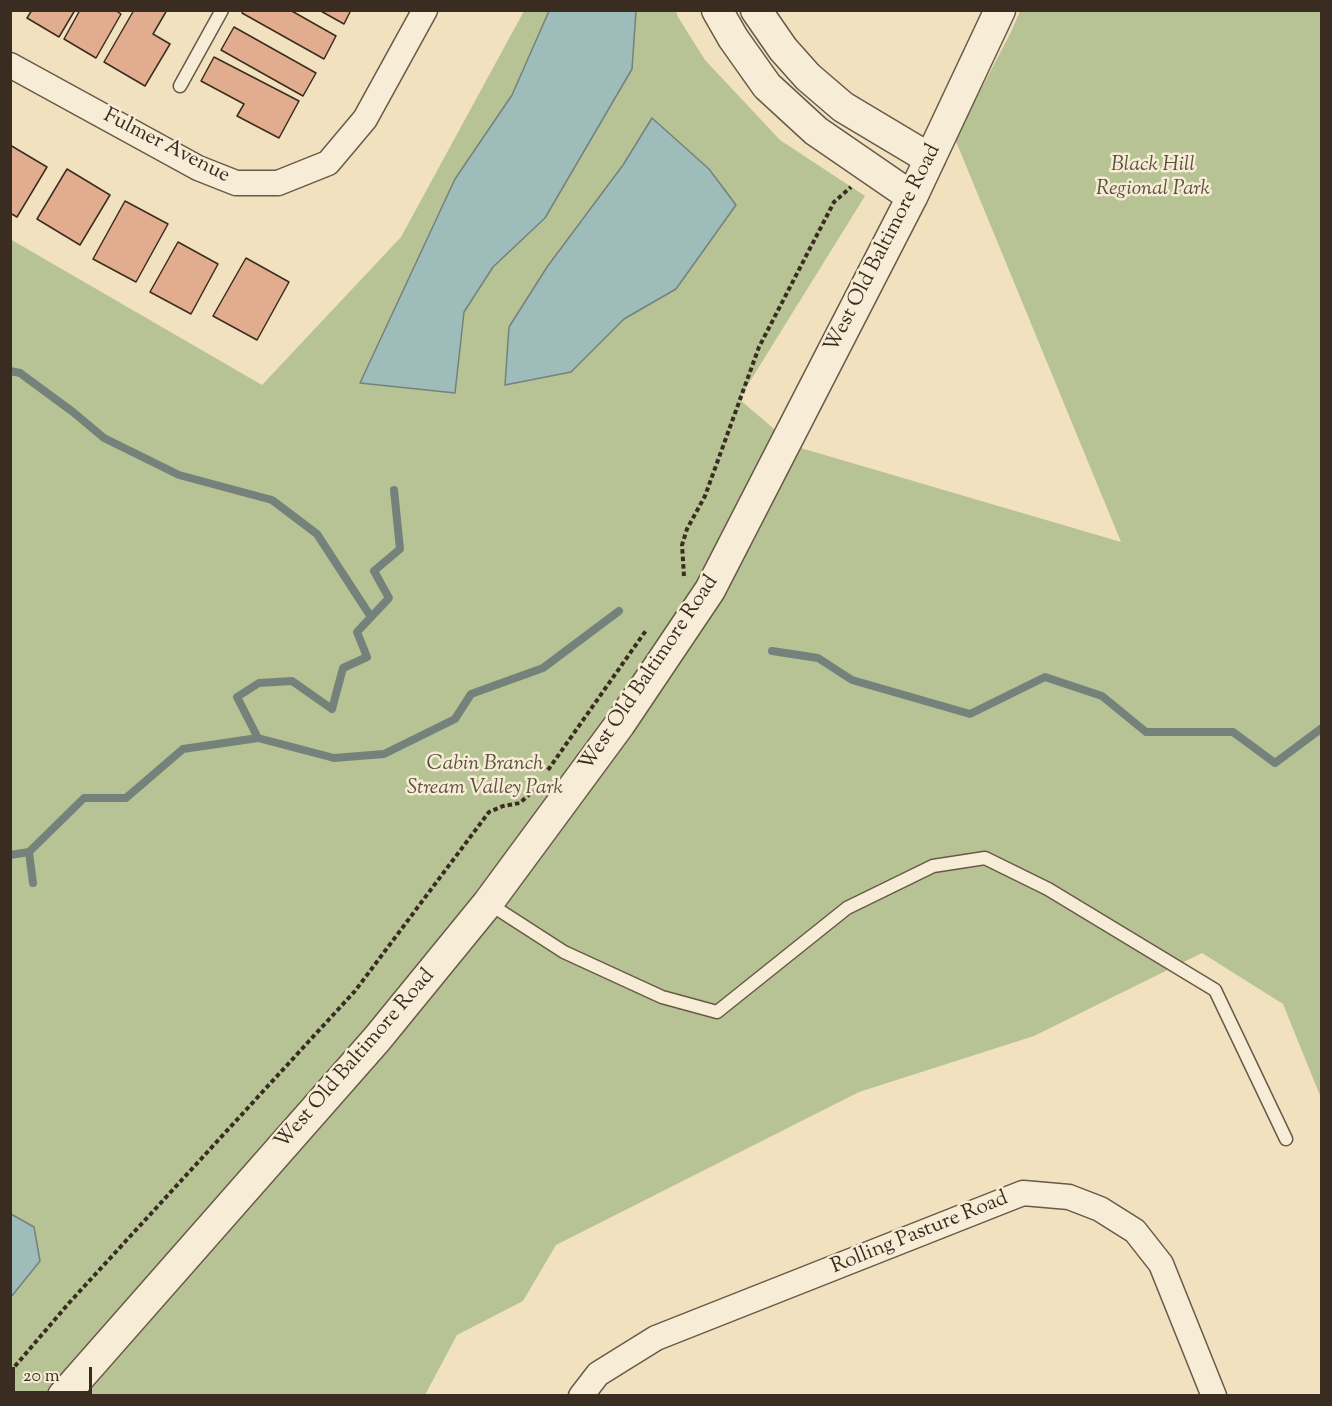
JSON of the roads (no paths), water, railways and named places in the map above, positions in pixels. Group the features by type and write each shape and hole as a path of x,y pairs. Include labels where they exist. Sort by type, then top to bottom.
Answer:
{"street":[{"name":"Fulmer Avenue","path":"10,65 198,168 236,183 278,183 328,163 365,119 424,10"},
{"path":"717,10 733,38 767,86 816,130 912,197"},
{"path":"756,10 783,50 808,77 843,107 930,159"},
{"name":"West Old Baltimore Road","path":"63,1395 377,1039 488,903 620,724 710,590 912,197 1000,10"},
{"name":"Rolling Pasture Road","path":"581,1395 598,1374 656,1338 1023,1193 1069,1197 1100,1209 1135,1231 1161,1264 1214,1395"}],"lane":[{"path":"180,86 222,10"},
{"path":"488,903 574,956 662,997 717,1012 847,908 933,866 986,858 1048,889 1215,990 1286,1138"}],"water":[{"path":"549,11 636,11 632,69 545,218 493,267 464,312 455,393 360,383 455,179 512,95"},
{"path":"652,118 709,169 736,205 676,289 624,319 571,372 505,385 509,327 547,267 623,165"},
{"path":"11,1214 34,1227 40,1261 11,1297"}],"waterway":[{"path":"10,371 20,373 104,438 179,475 272,500 317,534 371,617"},
{"path":"258,738 237,697 259,683 292,681 332,709 343,668 367,657 357,632 389,598 374,571 400,549 394,490"},
{"path":"10,855 29,852 84,798 126,798 183,749 258,738 334,758 384,754 455,719 471,694 543,668 619,611"},
{"path":"772,651 818,658 852,680 970,714 1045,677 1102,696 1146,732 1233,732 1275,763 1322,728"},
{"path":"29,852 33,883"}],"park label":[{"name":"Black Hill Regional Park","path":"1153,178"},
{"name":"Cabin Branch Stream Valley Park","path":"485,777"}]}
